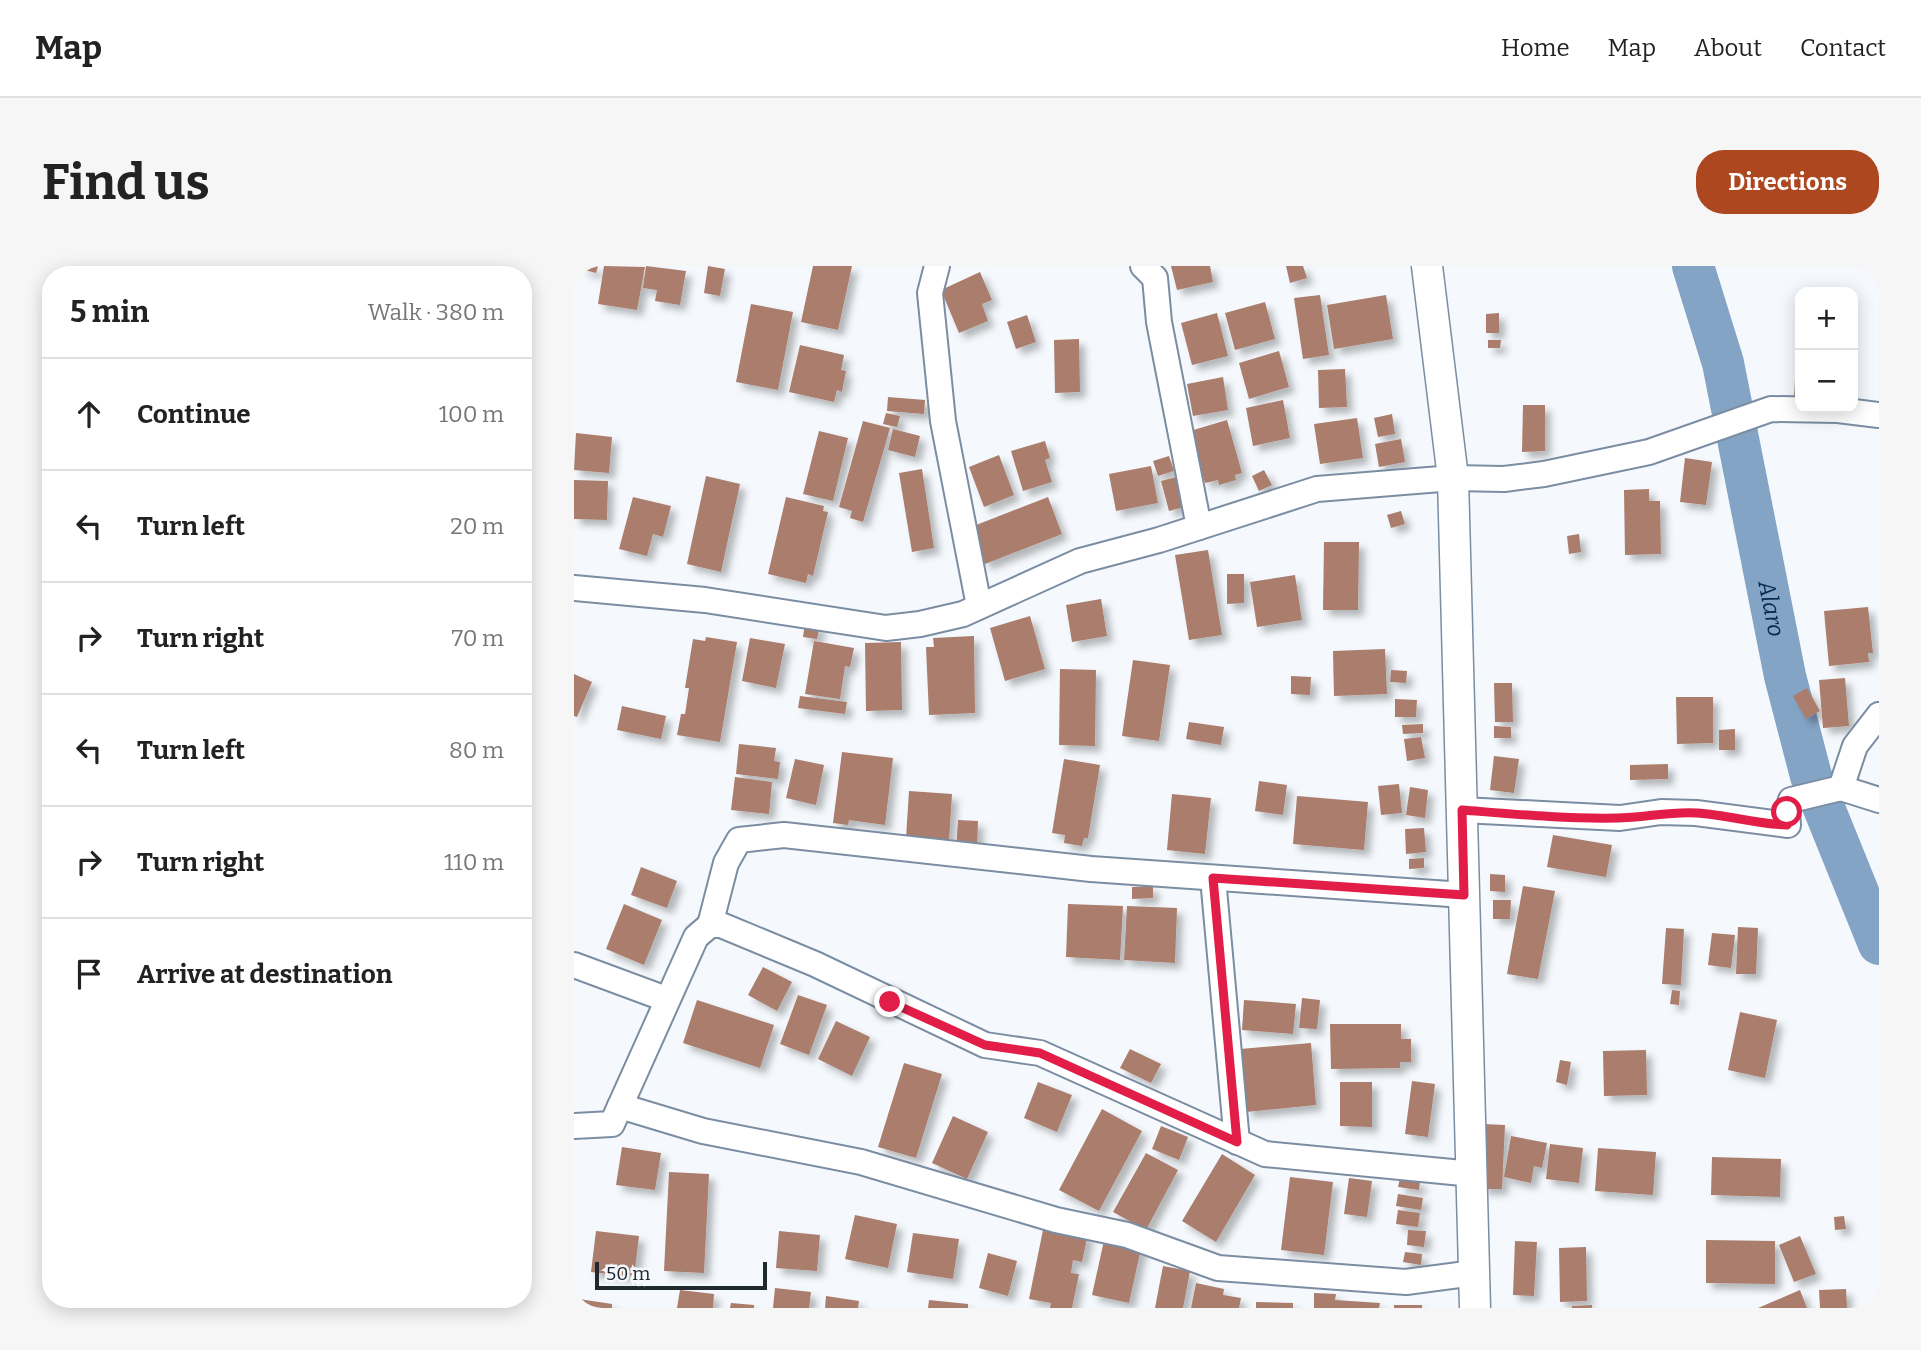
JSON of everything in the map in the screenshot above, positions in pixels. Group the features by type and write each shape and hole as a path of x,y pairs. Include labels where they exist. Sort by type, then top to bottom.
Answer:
{"street":[{"path":"937,266 930,293 943,421 979,606"},
{"path":"1143,266 1156,278 1159,322 1199,527"},
{"path":"1427,266 1453,478 1475,1308"},
{"path":"574,588 705,600 886,628 931,622 962,614 1080,561 1317,489 1453,478 1504,479 1544,474 1649,452 1771,409 1838,410 1879,415"},
{"path":"1841,788 1855,746 1879,715"},
{"path":"1462,810 1620,818 1661,812 1696,813 1787,825 1791,800 1841,788 1879,800"},
{"path":"574,1126 612,1124 696,937 710,925 726,863 739,840 784,835 1091,869 1464,895"},
{"path":"1213,878 1237,1142"},
{"path":"710,925 721,925 815,964 985,1045 1040,1053 1265,1154 1473,1174"},
{"path":"574,965 666,999"},
{"path":"620,1106 703,1130 861,1162 1056,1220 1127,1236 1218,1268 1406,1282 1474,1273"}],"building":[{"path":"582,266 598,266 596,273 581,269"},
{"path":"604,266 645,267 637,310 598,304"},
{"path":"646,266 686,271 680,305 655,301 657,290 643,288"},
{"path":"708,266 725,269 720,296 704,293"},
{"path":"813,266 852,266 838,330 801,322"},
{"path":"1171,266 1210,266 1213,282 1177,290"},
{"path":"1286,266 1303,266 1307,278 1290,283"},
{"path":"980,272 992,300 982,304 988,321 959,333 941,290"},
{"path":"1320,295 1329,355 1303,359 1294,298"},
{"path":"1386,295 1393,339 1334,349 1327,305"},
{"path":"1265,302 1275,339 1235,350 1225,313"},
{"path":"751,304 793,312 778,390 736,382"},
{"path":"1217,313 1228,356 1192,365 1181,323"},
{"path":"1499,313 1499,333 1486,333 1486,314"},
{"path":"1027,315 1036,342 1016,349 1007,322"},
{"path":"1079,339 1080,392 1055,393 1054,340"},
{"path":"1488,340 1501,340 1500,348 1488,348"},
{"path":"800,345 844,355 841,370 846,371 842,392 837,390 834,402 789,392"},
{"path":"1279,351 1289,387 1249,399 1239,363"},
{"path":"1345,369 1347,407 1319,408 1318,370"},
{"path":"1223,377 1228,410 1193,416 1187,384"},
{"path":"888,397 925,400 924,414 887,411"},
{"path":"1283,400 1290,438 1253,446 1246,408"},
{"path":"1523,405 1545,405 1545,451 1522,452"},
{"path":"886,413 900,416 897,427 883,424"},
{"path":"1392,414 1395,434 1378,437 1374,418"},
{"path":"1357,418 1363,458 1320,464 1314,424"},
{"path":"1227,420 1242,473 1235,475 1236,480 1219,485 1218,480 1205,483 1190,431"},
{"path":"863,421 890,428 863,522 850,518 852,511 839,507"},
{"path":"893,429 920,436 915,457 888,450"},
{"path":"819,431 848,438 833,501 803,494"},
{"path":"576,433 612,437 609,473 574,470"},
{"path":"1401,439 1405,462 1379,467 1375,444"},
{"path":"1045,441 1050,458 1045,460 1052,482 1023,491 1011,451"},
{"path":"999,455 1014,495 984,507 969,467"},
{"path":"1169,456 1174,471 1158,476 1153,461"},
{"path":"1685,458 1712,462 1706,505 1680,502"},
{"path":"1151,466 1158,503 1116,511 1109,474"},
{"path":"922,469 934,548 912,552 899,473"},
{"path":"1264,470 1272,485 1259,491 1252,476"},
{"path":"706,476 740,484 721,572 687,564"},
{"path":"1176,477 1184,507 1169,511 1161,481"},
{"path":"574,480 608,481 607,520 574,519"},
{"path":"1649,489 1649,501 1660,501 1661,554 1625,555 1624,490"},
{"path":"633,497 671,506 663,537 653,534 647,556 619,549"},
{"path":"786,497 824,506 823,511 828,512 813,576 808,574 806,583 768,574"},
{"path":"1048,497 1062,534 985,564 971,527"},
{"path":"1401,511 1405,524 1391,528 1387,515"},
{"path":"1579,534 1581,552 1569,554 1567,536"},
{"path":"1324,542 1359,542 1358,610 1323,610"},
{"path":"1208,550 1222,635 1189,640 1175,555"},
{"path":"1227,574 1244,574 1244,603 1227,604"},
{"path":"1295,575 1302,620 1257,627 1250,582"},
{"path":"1101,599 1107,636 1072,642 1066,605"},
{"path":"1868,607 1873,653 1868,653 1869,662 1829,666 1824,611"},
{"path":"1030,616 1045,669 1005,681 990,628"},
{"path":"805,623 820,625 817,639 803,637"},
{"path":"974,636 975,713 929,715 926,647 934,647 933,638"},
{"path":"706,637 737,642 720,742 677,735 681,714 685,714 689,688 685,688 693,639 705,641"},
{"path":"750,638 785,644 776,688 742,681"},
{"path":"814,641 854,648 850,667 845,666 840,699 805,694"},
{"path":"901,642 902,710 866,711 865,643"},
{"path":"1385,649 1387,694 1334,696 1333,651"},
{"path":"1133,660 1170,665 1159,741 1122,736"},
{"path":"1060,669 1096,670 1095,746 1059,745"},
{"path":"1391,670 1407,671 1406,683 1390,682"},
{"path":"574,674 592,682 577,717 574,716"},
{"path":"1291,676 1311,677 1310,695 1291,694"},
{"path":"1845,678 1849,726 1823,728 1819,680"},
{"path":"1494,683 1512,683 1513,722 1495,722"},
{"path":"1807,688 1820,711 1806,719 1793,696"},
{"path":"800,696 847,702 845,714 798,708"},
{"path":"1676,697 1713,697 1713,743 1677,744"},
{"path":"1395,699 1417,700 1416,717 1395,717"},
{"path":"622,706 666,716 661,739 617,730"},
{"path":"1189,722 1224,727 1221,745 1186,739"},
{"path":"1423,724 1423,733 1403,734 1402,725"},
{"path":"1494,726 1511,727 1511,738 1494,738"},
{"path":"1735,729 1735,750 1719,750 1719,730"},
{"path":"1421,737 1425,758 1407,761 1404,739"},
{"path":"739,744 776,748 774,761 780,762 778,779 736,774"},
{"path":"842,752 893,758 885,825 849,820 848,825 833,823"},
{"path":"1494,756 1519,759 1514,793 1490,790"},
{"path":"795,759 824,765 816,805 786,798"},
{"path":"1064,759 1100,765 1088,838 1084,838 1082,846 1064,843 1065,835 1052,833"},
{"path":"1668,764 1668,779 1630,780 1630,765"},
{"path":"735,777 772,782 769,814 731,810"},
{"path":"1259,781 1287,785 1283,815 1255,811"},
{"path":"1399,784 1402,813 1381,815 1378,786"},
{"path":"1410,787 1428,790 1425,818 1406,815"},
{"path":"909,791 952,794 949,841 906,838"},
{"path":"1172,794 1211,798 1205,854 1167,850"},
{"path":"1297,796 1368,802 1364,850 1293,844"},
{"path":"958,820 978,821 977,851 956,850"},
{"path":"1424,828 1426,852 1406,854 1405,829"},
{"path":"1553,835 1612,845 1606,877 1547,867"},
{"path":"1424,858 1424,868 1409,869 1409,859"},
{"path":"641,867 677,881 667,908 631,895"},
{"path":"1490,874 1505,875 1505,892 1490,891"},
{"path":"1153,886 1153,898 1132,899 1132,887"},
{"path":"1523,886 1555,891 1538,979 1507,974"},
{"path":"1493,900 1511,900 1510,919 1493,919"},
{"path":"624,904 662,920 644,965 606,949"},
{"path":"1068,904 1123,906 1120,960 1066,957"},
{"path":"1127,906 1177,908 1175,963 1124,960"},
{"path":"1738,927 1758,928 1756,974 1736,974"},
{"path":"1666,928 1684,929 1681,985 1662,984"},
{"path":"1712,933 1735,935 1731,968 1708,965"},
{"path":"763,967 792,982 777,1011 748,995"},
{"path":"1672,990 1680,991 1679,1005 1670,1004"},
{"path":"798,995 827,1005 809,1055 780,1044"},
{"path":"1302,998 1320,1000 1317,1029 1299,1028"},
{"path":"697,1000 774,1025 760,1068 683,1043"},
{"path":"1244,1000 1296,1004 1293,1034 1242,1030"},
{"path":"1740,1012 1777,1020 1765,1078 1728,1070"},
{"path":"836,1021 870,1037 852,1076 818,1059"},
{"path":"1330,1024 1401,1024 1401,1039 1411,1039 1411,1062 1400,1062 1400,1068 1331,1069"},
{"path":"1311,1043 1316,1105 1246,1112 1240,1049"},
{"path":"1130,1049 1161,1064 1151,1083 1120,1068"},
{"path":"1646,1050 1647,1095 1604,1096 1603,1051"},
{"path":"1560,1060 1571,1062 1567,1085 1556,1082"},
{"path":"904,1063 942,1074 916,1158 878,1147"},
{"path":"1412,1081 1435,1084 1428,1137 1405,1134"},
{"path":"1038,1082 1072,1095 1057,1132 1024,1118"},
{"path":"1340,1082 1372,1082 1372,1127 1340,1126"},
{"path":"1102,1109 1142,1131 1099,1211 1059,1190"},
{"path":"953,1116 988,1132 967,1179 932,1163"},
{"path":"1483,1124 1505,1125 1502,1189 1481,1189"},
{"path":"1161,1126 1188,1137 1179,1160 1152,1149"},
{"path":"1511,1136 1547,1143 1542,1168 1534,1166 1531,1183 1504,1177"},
{"path":"1550,1144 1583,1148 1579,1183 1546,1179"},
{"path":"622,1147 661,1153 655,1190 616,1185"},
{"path":"1598,1148 1656,1152 1653,1195 1595,1191"},
{"path":"1146,1153 1178,1170 1146,1230 1113,1212"},
{"path":"1222,1154 1255,1175 1216,1242 1182,1221"},
{"path":"1712,1157 1781,1159 1780,1197 1711,1195"},
{"path":"669,1172 709,1174 704,1273 664,1271"},
{"path":"1290,1177 1333,1182 1324,1255 1281,1250"},
{"path":"1349,1178 1372,1181 1367,1217 1344,1214"},
{"path":"1400,1178 1420,1181 1419,1190 1398,1187"},
{"path":"1398,1194 1423,1198 1421,1210 1396,1206"},
{"path":"1398,1210 1420,1213 1418,1227 1396,1224"},
{"path":"855,1215 897,1224 888,1268 845,1259"},
{"path":"1844,1216 1846,1229 1835,1230 1834,1217"},
{"path":"1044,1225 1088,1234 1082,1262 1073,1260 1071,1273 1079,1274 1072,1308 1050,1308 1051,1303 1029,1299"},
{"path":"1408,1230 1426,1231 1424,1247 1407,1245"},
{"path":"596,1231 639,1236 634,1277 591,1272"},
{"path":"779,1231 820,1235 817,1271 776,1268"},
{"path":"913,1233 959,1239 953,1279 907,1272"},
{"path":"1105,1236 1142,1244 1129,1303 1092,1295"},
{"path":"1800,1236 1816,1274 1794,1282 1779,1245"},
{"path":"1706,1240 1775,1241 1775,1284 1706,1283"},
{"path":"1515,1241 1537,1242 1534,1296 1513,1295"},
{"path":"1586,1247 1587,1301 1560,1302 1559,1248"},
{"path":"1405,1252 1422,1254 1421,1265 1403,1262"},
{"path":"988,1253 1017,1261 1008,1296 979,1288"},
{"path":"1163,1266 1190,1271 1183,1308 1155,1308"},
{"path":"1196,1283 1224,1289 1223,1295 1241,1298 1239,1308 1191,1308"},
{"path":"775,1288 811,1292 809,1308 773,1308"},
{"path":"1846,1289 1847,1308 1820,1308 1819,1290"},
{"path":"680,1290 714,1294 713,1308 677,1308"},
{"path":"1800,1290 1807,1308 1758,1308"},
{"path":"1314,1293 1336,1294 1335,1300 1380,1303 1379,1308 1314,1308"},
{"path":"826,1296 859,1301 858,1308 825,1308"},
{"path":"579,1299 612,1304 612,1308 577,1308"},
{"path":"929,1300 968,1304 968,1308 928,1308"},
{"path":"1256,1302 1293,1303 1293,1308 1256,1308"},
{"path":"731,1303 754,1305 754,1308 730,1308"},
{"path":"1394,1305 1422,1305 1422,1308 1394,1308"},
{"path":"1592,1305 1592,1308 1572,1308 1572,1306"}],"waterway":[{"name":"Alaro","path":"1693,266 1723,363 1785,676 1811,776 1879,944"}],"route":[{"path":"890,1002 985,1045 1040,1053 1237,1142 1213,878 1464,895 1462,810 1620,818 1661,812 1696,813 1787,825 1787,812"}]}
